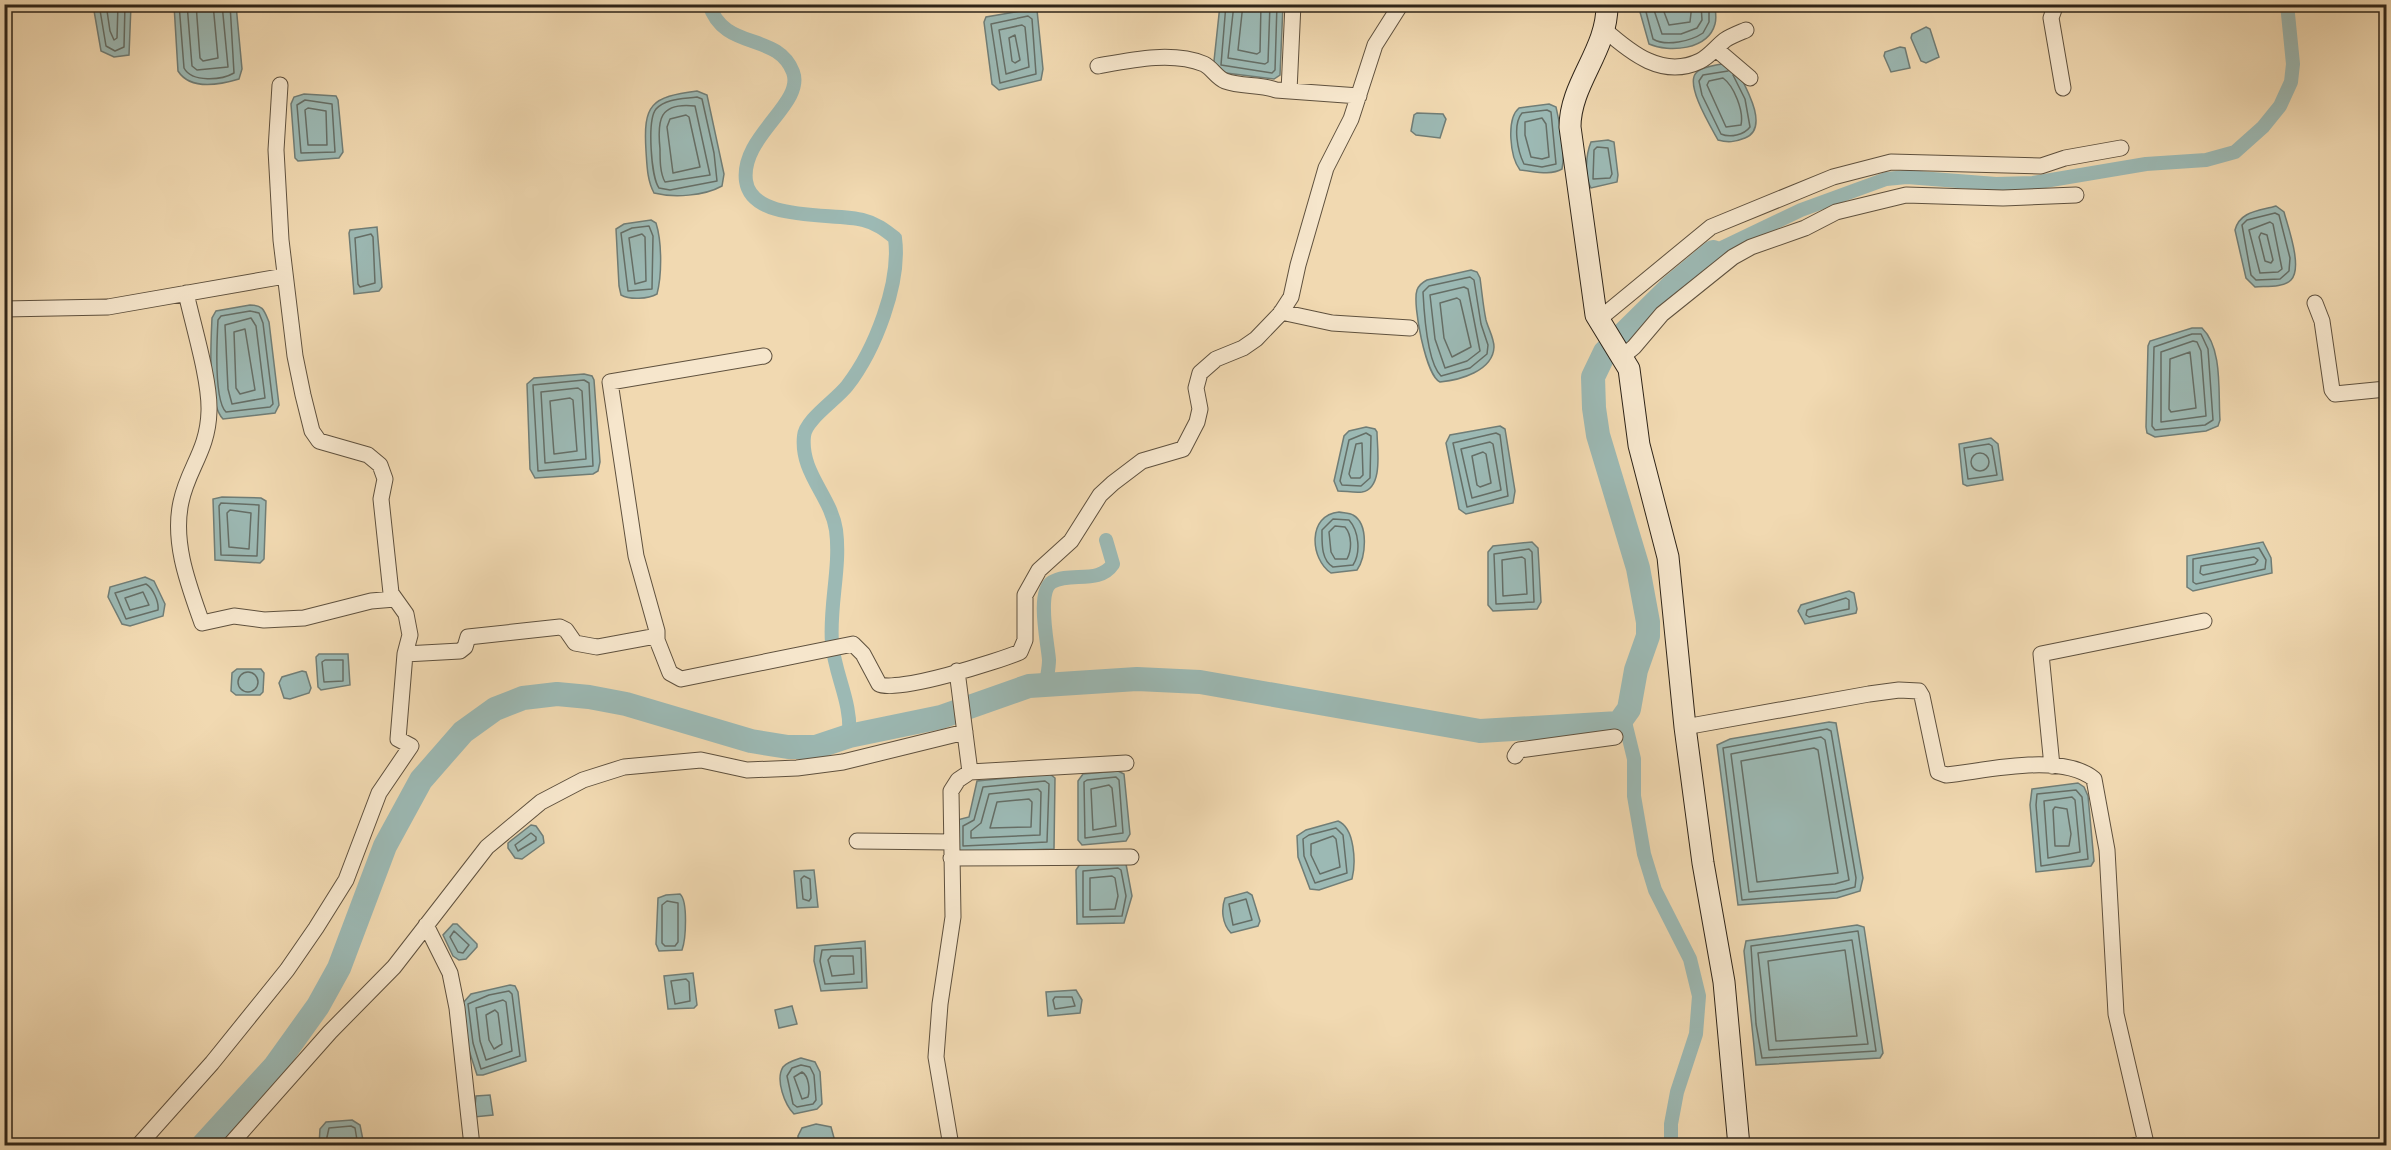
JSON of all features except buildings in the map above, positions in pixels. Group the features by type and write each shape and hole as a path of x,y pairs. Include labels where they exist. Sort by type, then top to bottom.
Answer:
{"street":[{"path":"1289,91 1293,4"},
{"path":"764,356 610,382 636,556 657,631 657,640 670,673 681,679 853,644 863,654 874,677 883,686 908,685 1020,652 1025,640 1025,595 1039,570 1071,541 1100,495 1113,483 1142,462 1183,449 1190,440 1200,410 1196,388 1200,374 1216,359 1243,348 1256,339 1281,312 1291,297 1326,168 1351,119 1375,45 1401,4"},
{"path":"1607,4 1605,30 1575,98 1570,118 1600,323 1629,369 1639,445 1668,557 1685,728 1703,863 1720,953 1739,1146"},
{"path":"2056,4 2051,18 2063,88"},
{"path":"1605,30 1628,51 1662,66 1683,66 1700,61 1725,39 1746,30"},
{"path":"1716,49 1750,78"},
{"path":"1098,66 1154,58 1182,58 1205,64 1224,81 1289,91 1359,96"},
{"path":"138,1146 212,1063 287,970 346,880 379,793 411,746 398,739 405,654 410,635 405,614 391,593 381,499 385,479 380,465 368,455 319,441 312,431 295,356 285,276 276,150 280,85"},
{"path":"1600,323 1711,227 1833,177 1891,162 1992,163 2021,168 2041,166 2065,158 2121,148"},
{"path":"1620,355 1634,347 1662,314 1733,257 1751,247 1805,228 1836,212 1906,195 2002,198 2076,195"},
{"path":"4,309 108,307 285,276"},
{"path":"186,293 209,409 206,443 181,500 179,514 183,567 202,623 234,616 264,620 304,618 371,601 395,599"},
{"path":"2315,303 2322,321 2332,390 2335,394 2386,389"},
{"path":"1281,312 1332,323 1410,328"},
{"path":"2052,766 2041,654 2204,621"},
{"path":"405,654 460,651 465,647 468,637 476,634 503,634 552,626 566,630 575,643 597,646 651,637 657,640"},
{"path":"957,671 970,772"},
{"path":"1685,728 1869,694 1919,691 1938,772 1946,775 2052,766 2085,771 2094,779 2108,850 2116,1014 2145,1139 2134,1146"},
{"path":"229,1146 330,1032 394,967 488,847 541,802 583,780 624,767 701,760 747,770 797,768 843,762 964,726"},
{"path":"1515,756 1519,750 1615,737"},
{"path":"951,1146 936,1057 940,1004 953,917 951,791 958,780 970,772 1126,763"},
{"path":"857,842 951,842"},
{"path":"951,858 1131,857"},
{"path":"426,925 450,973 472,1146"}],"water":[{"path":"93,5 131,5 129,55 114,57 101,51"},
{"path":"174,5 236,5 242,69 239,79 206,84 183,77 178,71"},
{"path":"1220,5 1283,5 1280,75 1274,79 1218,72 1214,61"},
{"path":"1638,5 1715,5 1716,22 1711,33 1696,44 1677,48 1657,47 1649,44"},
{"path":"1037,10 1043,69 1041,80 999,90 992,84 984,22 986,17"},
{"path":"1926,27 1930,29 1939,57 1926,63 1921,61 1911,38 1912,34"},
{"path":"1900,47 1905,48 1910,68 1891,72 1884,56 1885,52"},
{"path":"1723,64 1736,68 1756,116 1756,125 1752,133 1732,142 1718,140 1700,106 1694,87 1694,79 1698,71"},
{"path":"697,91 707,95 724,174 722,186 707,192 689,195 654,193 649,178 645,135 649,113 660,100 681,93"},
{"path":"304,94 336,96 343,152 339,158 298,161 295,158 291,104 294,97"},
{"path":"1549,104 1556,107 1559,122 1563,146 1562,169 1547,173 1520,170 1514,156 1511,138 1512,120 1515,113 1519,108"},
{"path":"1417,113 1443,114 1446,119 1440,138 1416,135 1411,131 1414,115"},
{"path":"1608,140 1614,142 1617,182 1591,188 1586,165 1591,142"},
{"path":"2276,206 2284,212 2291,237 2296,266 2294,274 2288,283 2255,287 2246,278 2235,230 2246,215"},
{"path":"651,220 656,223 661,258 657,294 639,298 625,297 621,295 619,286 616,229 624,224"},
{"path":"377,227 382,287 379,291 354,294 350,230"},
{"path":"1471,270 1477,272 1480,278 1486,320 1494,344 1492,355 1482,368 1474,373 1440,382 1430,367 1421,339 1417,290 1427,280"},
{"path":"250,305 262,309 269,322 279,405 275,413 223,419 214,399 212,386 212,318 216,311"},
{"path":"2192,328 2202,328 2213,347 2219,384 2220,420 2218,426 2206,431 2155,437 2147,433 2146,427 2148,346 2150,341"},
{"path":"584,374 592,376 594,380 600,462 598,471 593,474 535,478 530,469 527,384 534,378"},
{"path":"1500,426 1505,429 1515,491 1513,503 1466,514 1459,509 1446,443 1450,435"},
{"path":"1366,427 1375,429 1377,432 1378,466 1374,483 1362,492 1338,491 1334,481 1344,436 1349,431"},
{"path":"1991,438 1998,444 2003,480 1967,486 1963,484 1959,444"},
{"path":"222,497 261,498 266,501 264,559 260,563 215,560 213,499"},
{"path":"1339,512 1352,514 1358,519 1364,533 1364,549 1357,570 1331,573 1319,558 1315,538 1321,521"},
{"path":"1532,542 1538,548 1541,602 1537,609 1493,611 1488,605 1488,552 1493,546"},
{"path":"2263,542 2271,558 2272,573 2193,591 2187,587 2187,556"},
{"path":"145,577 154,581 165,604 163,616 130,626 122,624 108,597 110,587"},
{"path":"1849,591 1854,593 1856,613 1805,624 1798,611 1801,605"},
{"path":"319,654 348,654 350,685 321,690 318,687 316,657"},
{"path":"237,669 261,669 264,673 263,692 260,695 236,695 231,691 232,673"},
{"path":"306,672 311,688 309,693 290,699 284,698 279,683 282,677"},
{"path":"1829,722 1836,723 1863,878 1860,891 1837,898 1738,905 1717,745 1730,739"},
{"path":"1118,771 1124,774 1130,834 1126,841 1082,845 1078,840 1078,781 1083,774"},
{"path":"1050,774 1055,778 1054,849 958,852 957,820 969,817 977,781"},
{"path":"2078,783 2084,787 2088,796 2094,861 2091,866 2036,872 2030,805 2032,789"},
{"path":"1338,821 1344,825 1351,838 1354,855 1352,879 1319,890 1310,889 1298,857 1297,836 1306,830"},
{"path":"531,825 536,826 543,836 544,843 522,859 515,858 508,848 508,843"},
{"path":"1080,864 1126,864 1132,896 1124,923 1077,924 1076,870"},
{"path":"814,870 818,907 797,908 794,871"},
{"path":"1247,892 1252,895 1260,921 1258,926 1231,933 1223,916 1225,898"},
{"path":"680,894 683,898 685,912 682,950 659,951 656,944 658,898"},
{"path":"453,924 457,924 477,944 466,959 459,960 453,956 443,935"},
{"path":"1857,925 1864,927 1883,1053 1880,1058 1756,1065 1744,951 1746,941"},
{"path":"865,941 867,988 821,991 814,961 815,946"},
{"path":"693,973 697,1005 694,1008 668,1009 664,976"},
{"path":"510,985 515,986 518,992 526,1061 477,1075 467,1044 462,1004 471,994"},
{"path":"1076,990 1082,1000 1080,1013 1048,1016 1046,992"},
{"path":"792,1006 797,1024 779,1028 775,1010"},
{"path":"801,1058 815,1062 820,1072 822,1104 817,1109 794,1114 787,1105 780,1079 783,1067"},
{"path":"490,1095 493,1115 474,1117 476,1096"},
{"path":"352,1120 360,1125 364,1145 319,1145 320,1129 326,1122"},
{"path":"816,1124 831,1127 836,1145 798,1145 798,1136 802,1128"}],"waterway":[{"path":"709,4 716,19 726,29 775,51 785,59 793,72 794,84 790,96 752,149 747,165 746,181 752,194 763,204 778,210 868,221 895,238 894,275 890,295 876,335 847,386 815,417 804,436 807,462 828,506 836,530 837,558 832,643 836,667 846,700 849,736"},
{"path":"1713,252 1801,210 1886,179 1907,177 1996,184 2033,183 2146,164 2206,160 2235,152 2263,127 2280,106 2291,82 2293,64 2287,4"},
{"path":"202,1146 275,1066 318,1006 339,968 385,846 421,780 463,732 495,709 523,698 557,694 589,697 626,704 751,741 788,747 816,747 849,736 941,717 1029,686 1137,679 1200,682 1480,731 1619,723 1629,709 1636,670 1648,636 1648,622 1638,568 1598,435 1593,377 1605,352 1671,287 1713,252"},
{"path":"1046,684 1049,660 1044,607 1047,588 1059,579 1092,576 1107,570 1113,564 1106,540"},
{"path":"1624,718 1634,759 1634,796 1644,854 1655,890 1690,959 1699,996 1696,1034 1677,1092 1671,1124 1671,1146"}]}
